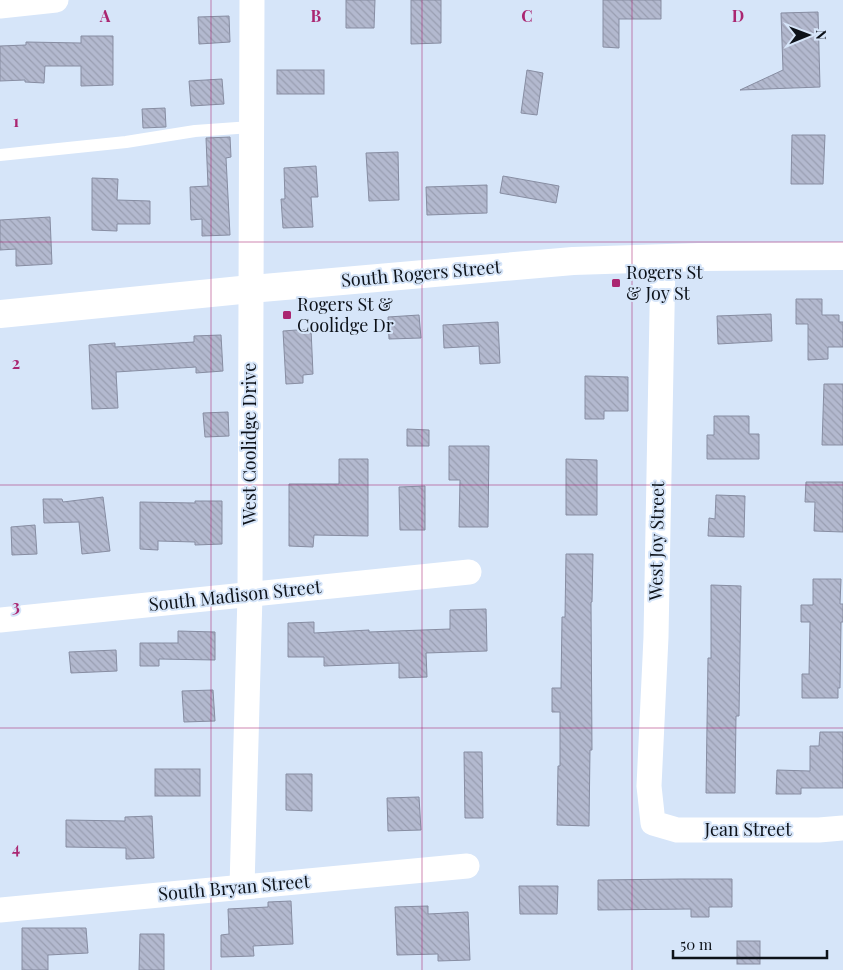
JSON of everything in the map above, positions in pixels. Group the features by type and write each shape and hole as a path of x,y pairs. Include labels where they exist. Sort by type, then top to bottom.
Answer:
{"street":[{"path":"0,6 56,0"},
{"name":"West Coolidge Drive","path":"242,887 250,595 252,0"},
{"name":"South Rogers Street","path":"0,314 250,289 573,261 843,256"},
{"name":"West Joy Street","path":"653,823 649,786 656,637 663,258"},
{"name":"South Madison Street","path":"0,620 470,572"},
{"name":"Jean Street","path":"653,823 677,830 819,830 843,828"},
{"name":"South Bryan Street","path":"0,910 467,866"}],"lane":[{"path":"0,154 38,152 126,142 195,131 251,127"}],"building":[{"path":"346,0 375,0 374,28 346,28"},
{"path":"411,0 441,0 441,43 411,44"},
{"path":"603,0 661,0 661,19 619,19 619,48 603,47"},
{"path":"818,12 820,87 740,90 783,70 781,13"},
{"path":"229,16 230,42 199,44 198,17"},
{"path":"81,36 113,36 113,85 81,86 81,66 45,66 44,83 25,82 25,80 0,81 0,46 26,45 26,42 81,43"},
{"path":"277,70 324,70 324,94 277,94"},
{"path":"527,70 543,73 537,115 521,113"},
{"path":"222,79 224,104 191,106 189,81"},
{"path":"165,108 166,127 143,128 142,109"},
{"path":"792,135 825,135 823,184 791,184"},
{"path":"230,137 231,157 226,158 230,235 202,236 202,219 191,220 190,187 208,186 206,138"},
{"path":"398,152 399,200 369,201 366,153"},
{"path":"316,166 318,197 311,197 313,227 283,228 281,199 285,199 284,168"},
{"path":"503,176 559,186 556,203 500,193"},
{"path":"92,178 118,179 117,200 150,201 150,224 117,224 117,231 92,230"},
{"path":"487,185 487,213 427,215 426,187"},
{"path":"50,217 52,264 16,266 16,249 0,250 0,220"},
{"path":"796,299 822,299 822,315 839,315 839,322 843,322 843,347 828,347 828,359 808,360 808,324 796,324"},
{"path":"771,314 772,341 718,344 717,316"},
{"path":"419,315 421,338 389,339 388,317"},
{"path":"498,322 500,363 480,364 479,346 444,348 443,325"},
{"path":"311,329 313,374 303,375 303,383 286,384 283,331"},
{"path":"221,335 223,371 196,373 196,367 116,372 118,408 92,409 89,345 115,343 115,347 194,342 194,336"},
{"path":"585,376 628,377 628,411 604,411 604,419 585,419"},
{"path":"824,384 843,384 843,445 822,445"},
{"path":"228,412 229,436 205,437 203,413"},
{"path":"714,416 749,416 749,434 759,434 759,459 707,459 707,435 714,435"},
{"path":"407,429 429,430 429,446 407,446"},
{"path":"449,446 489,446 488,527 459,527 460,480 449,480"},
{"path":"339,459 368,459 368,536 314,535 313,547 289,546 289,484 339,484"},
{"path":"566,459 597,460 597,515 566,515"},
{"path":"806,482 843,482 843,532 814,531 815,502 805,502"},
{"path":"425,486 425,530 400,530 399,487"},
{"path":"716,495 745,496 744,537 708,536 709,518 715,519"},
{"path":"103,497 110,551 82,554 79,522 44,523 43,499 62,499 63,502"},
{"path":"195,501 222,501 222,544 195,545 195,542 158,541 158,550 140,549 140,502 195,503"},
{"path":"35,525 37,554 12,555 11,527"},
{"path":"566,554 593,554 591,602 592,750 590,750 589,826 557,825 560,712 552,712 552,688 561,688 562,617 565,617"},
{"path":"813,579 841,579 840,604 843,604 843,622 841,622 840,688 838,688 838,698 802,698 802,674 809,674 810,622 801,622 801,605 813,605"},
{"path":"711,585 741,586 739,716 736,716 735,793 706,793 708,658 711,658"},
{"path":"486,609 487,651 426,653 427,677 399,678 399,663 324,666 324,657 288,657 288,623 314,622 314,633 450,629 450,610"},
{"path":"178,631 215,632 215,660 159,659 159,666 140,666 140,643 178,643"},
{"path":"116,650 117,671 71,673 69,652"},
{"path":"213,690 215,721 184,722 182,691"},
{"path":"820,732 843,732 843,788 801,788 801,794 776,794 777,770 810,771 810,746 819,746"},
{"path":"464,752 482,752 483,818 465,818"},
{"path":"155,769 200,769 200,796 155,796"},
{"path":"286,774 312,774 312,811 286,810"},
{"path":"419,797 421,830 388,831 387,798"},
{"path":"152,816 154,858 126,859 126,848 66,847 66,820 125,821 125,817"},
{"path":"732,879 732,907 709,907 709,917 691,917 691,909 598,910 598,880"},
{"path":"519,886 558,886 557,914 520,914"},
{"path":"291,901 293,944 253,946 254,956 221,957 221,935 229,934 228,909 268,907 268,902"},
{"path":"428,906 428,914 468,912 470,960 438,961 438,954 397,955 395,907"},
{"path":"22,928 86,928 88,953 48,955 48,970 22,970"},
{"path":"140,934 164,934 164,970 139,970"},
{"path":"737,941 760,941 760,964 737,964"}],"place":[{"name":"Rogers St & Joy St","path":"616,283"},
{"name":"Rogers St & Coolidge Dr","path":"287,315"}]}
